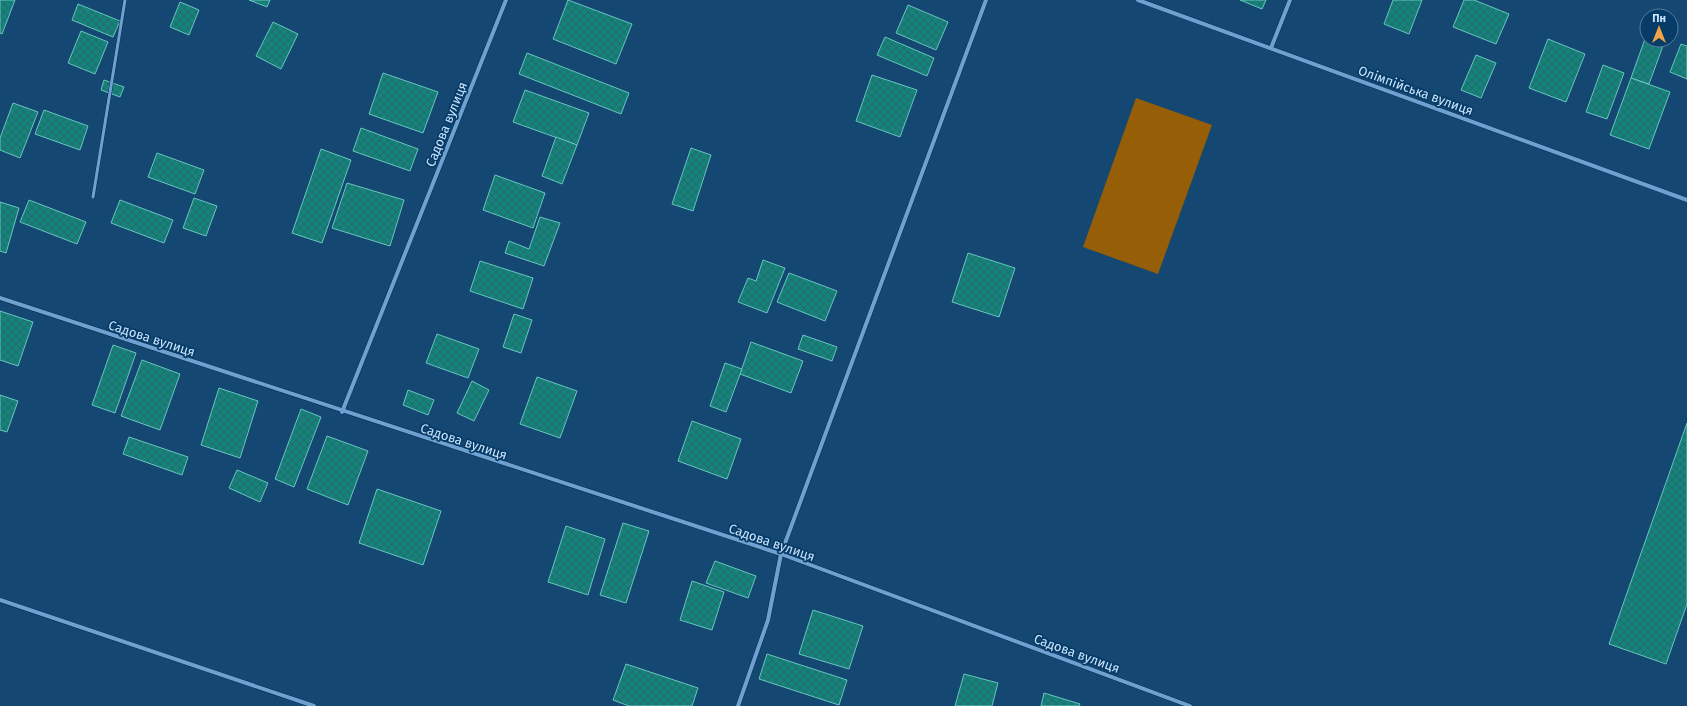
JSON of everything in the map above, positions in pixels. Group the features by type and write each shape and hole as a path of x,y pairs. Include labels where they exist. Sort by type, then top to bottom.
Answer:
{"street":[{"name":"Садова вулиця","path":"342,412 506,0"},
{"path":"738,706 768,620 781,554 986,0"},
{"name":"Олімпійська вулиця","path":"1138,0 1687,200"},
{"path":"1272,48 1290,0"},
{"name":"Садова вулиця","path":"0,298 342,412 781,554 1190,706"},
{"path":"0,600 314,706"}],"lane":[{"path":"93,197 125,0"}],"shaded area":[{"path":"1136,98 1212,125 1158,274 1083,247"}],"building":[{"path":"0,0 15,0 2,34 0,33"},
{"path":"249,0 270,0 267,7"},
{"path":"568,0 632,24 616,64 553,39"},
{"path":"1240,0 1266,0 1262,9"},
{"path":"1393,0 1422,0 1409,34 1384,24"},
{"path":"1464,0 1474,0 1509,14 1496,44 1453,27"},
{"path":"180,2 199,10 189,35 170,27"},
{"path":"78,4 120,21 113,37 72,20"},
{"path":"908,5 948,22 936,50 896,33"},
{"path":"273,22 298,34 281,69 256,56"},
{"path":"81,31 108,42 95,74 68,63"},
{"path":"885,37 934,58 927,76 877,55"},
{"path":"1548,39 1585,54 1566,102 1529,88"},
{"path":"1681,44 1687,46 1687,79 1670,72"},
{"path":"1642,48 1662,48 1649,84 1631,78"},
{"path":"527,53 629,93 621,114 519,74"},
{"path":"1476,55 1496,63 1481,98 1461,90"},
{"path":"1603,65 1624,73 1607,119 1586,112"},
{"path":"383,73 438,92 423,133 369,114"},
{"path":"872,75 917,90 900,137 856,121"},
{"path":"1631,78 1670,92 1649,149 1610,135"},
{"path":"104,80 124,87 120,97 101,90"},
{"path":"525,90 589,113 577,145 513,122"},
{"path":"13,103 38,112 20,158 0,150 0,138"},
{"path":"44,110 88,126 80,150 35,134"},
{"path":"361,128 418,149 410,171 353,151"},
{"path":"556,137 577,145 562,184 542,176"},
{"path":"691,148 711,155 693,211 672,204"},
{"path":"321,149 351,160 322,243 292,233"},
{"path":"157,153 204,170 195,194 148,177"},
{"path":"495,175 545,193 533,228 483,210"},
{"path":"347,183 404,200 390,246 332,228"},
{"path":"194,198 217,206 206,236 183,228"},
{"path":"29,200 86,222 77,244 20,222"},
{"path":"120,200 173,220 164,243 111,223"},
{"path":"0,202 19,208 6,253 0,251"},
{"path":"540,217 560,223 544,266 505,253 509,241 529,249"},
{"path":"968,253 1015,268 999,317 952,302"},
{"path":"763,260 785,268 767,313 738,302 748,278 756,281"},
{"path":"480,261 533,278 523,309 470,291"},
{"path":"789,273 837,291 825,321 777,302"},
{"path":"0,311 33,322 18,366 0,360"},
{"path":"514,314 532,320 521,353 503,347"},
{"path":"437,334 479,349 468,378 426,363"},
{"path":"803,335 837,347 832,361 798,349"},
{"path":"751,342 803,361 791,393 740,374"},
{"path":"113,345 136,353 115,413 92,405"},
{"path":"142,360 180,374 160,430 121,416"},
{"path":"725,363 742,369 726,412 710,406"},
{"path":"537,377 577,391 560,438 520,424"},
{"path":"472,381 489,390 474,421 457,413"},
{"path":"219,388 258,401 240,458 201,445"},
{"path":"408,390 434,400 428,415 403,405"},
{"path":"0,395 18,401 7,432 0,430"},
{"path":"301,409 321,417 294,487 275,479"},
{"path":"692,421 741,439 727,479 678,461"},
{"path":"1687,423 1687,604 1666,664 1609,644"},
{"path":"327,436 368,451 348,505 307,489"},
{"path":"129,437 188,457 182,475 123,454"},
{"path":"237,470 268,483 260,502 229,488"},
{"path":"377,489 441,511 423,565 359,543"},
{"path":"623,523 649,531 626,603 600,595"},
{"path":"566,526 605,539 588,595 548,582"},
{"path":"715,561 756,576 748,598 706,583"},
{"path":"692,581 724,592 712,630 680,620"},
{"path":"813,610 863,626 849,669 799,654"},
{"path":"767,654 847,680 839,705 759,679"},
{"path":"626,664 698,688 692,706 629,706 613,700"},
{"path":"964,674 998,683 992,706 955,706"},
{"path":"1044,693 1080,704 1079,706 1041,706"}]}
